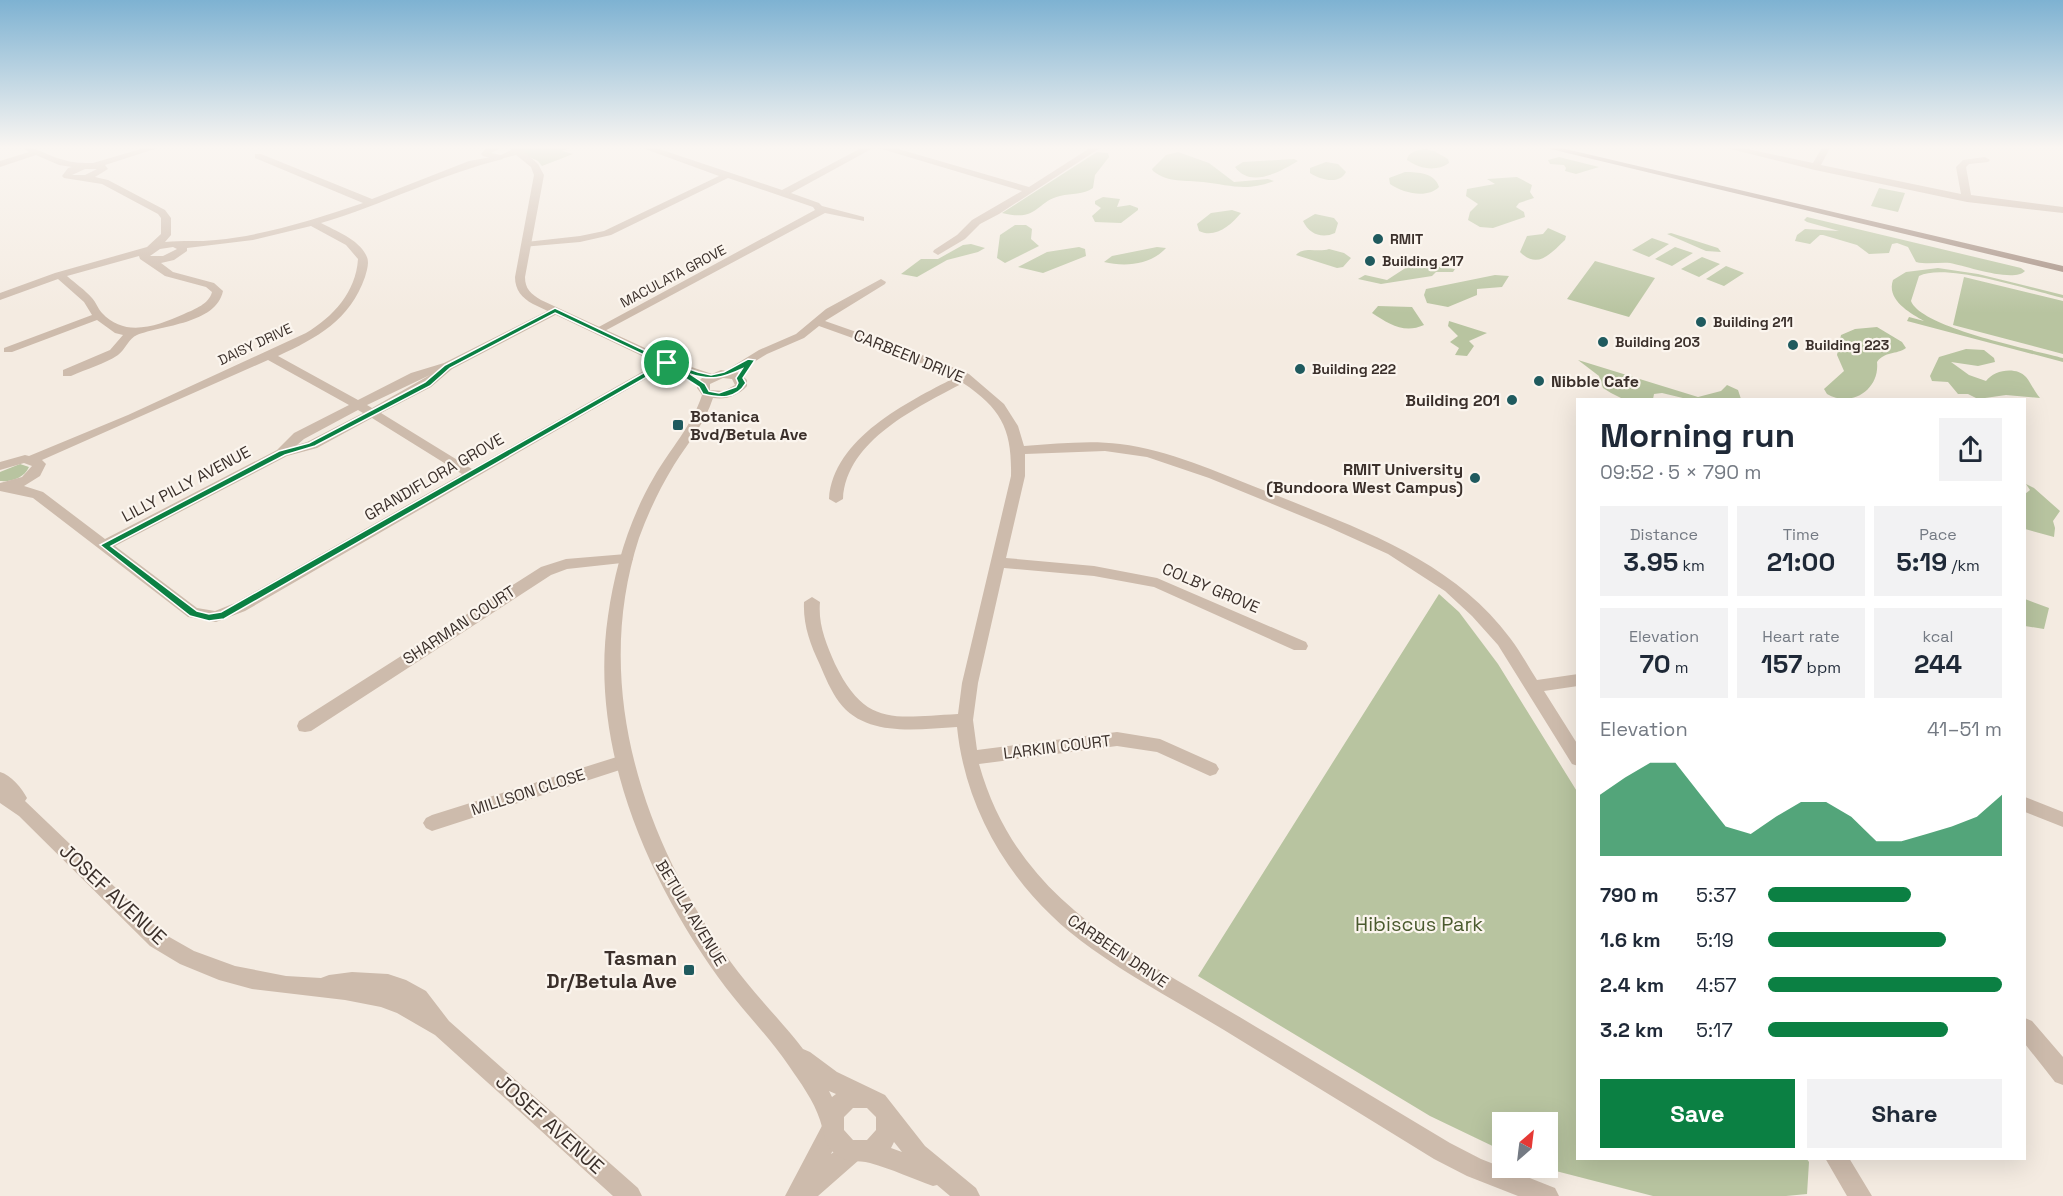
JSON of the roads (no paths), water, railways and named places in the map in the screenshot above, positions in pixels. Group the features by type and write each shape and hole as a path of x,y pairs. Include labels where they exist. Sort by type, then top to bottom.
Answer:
{"main road":[{"path":"1781,202 1893,228"},
{"path":"1786,202 2063,269"}],"street":[{"path":"143,202 162,212 166,218 166,235 177,250"},
{"path":"0,297 59,275 118,260 287,230 370,202"},
{"path":"534,202 520,277 521,289 529,297 667,363 707,385 719,396 731,393"},
{"path":"526,245 580,239 607,233 672,202"},
{"path":"806,202 821,209 860,219"},
{"path":"938,252 961,237 976,222 1009,202"},
{"path":"1992,202 2063,210"},
{"name":"MACULATA GROVE","path":"599,331 816,215 821,209"},
{"name":"DAISY DRIVE","path":"31,465 308,336 334,319 346,305 363,258 357,249 312,222"},
{"path":"149,255 166,235"},
{"path":"164,270 177,250"},
{"path":"59,275 88,300 98,316 119,331 131,333 171,324 205,308 216,299 218,291 210,285 175,276 164,270 149,255"},
{"path":"707,385 763,352 800,336 830,311 881,282"},
{"name":"LILLY PILLY AVENUE","path":"282,453 299,436 358,405 421,374 448,366 555,310"},
{"path":"8,350 98,316"},
{"name":"CARBEEN DRIVE","path":"816,322 938,364 965,377 996,401 1013,427 1019,450 1018,476 970,683 965,720 969,758 988,815 1007,850 1043,894 1074,923 1157,979 1407,1131 1474,1168 1547,1196"},
{"path":"67,373 114,352 131,333"},
{"path":"268,355 372,413 471,474"},
{"path":"726,374 740,378 751,360"},
{"name":"GRANDIFLORA GROVE","path":"105,545 193,614 216,617 240,607 667,363"},
{"name":"LILLY PILLY AVENUE","path":"105,545 282,453 312,445 427,384 448,366"},
{"path":"836,499 836,489 842,472 871,433 888,419 965,377"},
{"name":"BETULA AVENUE","path":"740,378 741,386 698,422 668,464 650,497 626,559 616,608 612,661 616,717 623,762 641,819 657,858 674,890 724,969 789,1048 815,1085 833,1126"},
{"name":"BETULA AVENUE","path":"698,422 707,385"},
{"path":"1019,450 1111,447 1149,453 1192,467 1389,547 1429,571 1473,605 1504,641 1576,756"},
{"path":"0,459 31,465"},
{"path":"0,466 31,465"},
{"path":"1,487 25,480 31,465"},
{"path":"31,465 38,495"},
{"path":"1,487 19,489 38,495 105,545"},
{"name":"SHARMAN COURT","path":"305,726 546,571 566,564 626,559"},
{"name":"COLBY GROVE","path":"997,562 1094,572 1157,583 1300,646"},
{"path":"812,603 810,616 813,633 838,686 855,709 867,716 896,722 965,720"},
{"path":"1531,687 1576,680"},
{"name":"LARKIN COURT","path":"969,758 1117,739 1160,746 1210,770"},
{"name":"MILLSON CLOSE","path":"432,823 623,762"},
{"name":"JOSEF AVENUE","path":"0,779 16,795 25,811"},
{"name":"JOSEF AVENUE","path":"0,793 25,811 157,940 176,952 205,966 250,980 314,986 382,997 442,1028 630,1196"},
{"path":"2026,804 2063,820"},
{"path":"2026,1029 2063,1074"},
{"name":"BETULA AVENUE","path":"789,1048 828,1080 864,1096"},
{"path":"799,1196 841,1106 855,1097 864,1096 879,1101 917,1154 960,1190"},
{"path":"799,1196 860,1151 882,1140 888,1124 888,1116"},
{"path":"833,1126 838,1144 917,1167 960,1190"},
{"path":"1837,1160 1860,1196"}],"place":[{"name":"RMIT","path":"1378,239"},
{"name":"Building 217","path":"1370,261"},
{"name":"Building 211","path":"1701,322"},
{"name":"Building 203","path":"1603,342"},
{"name":"Building 223","path":"1793,345"},
{"name":"Building 222","path":"1300,369"},
{"name":"Nibble Cafe","path":"1539,381"},
{"name":"Building 201","path":"1512,400"},
{"name":"Botanica Bvd/Betula Ave","path":"678,425"},
{"name":"RMIT University (Bundoora West Campus)","path":"1475,478"},
{"name":"Tasman Dr/Betula Ave","path":"689,970"}],"park label":[{"name":"Hibiscus Park","path":"1419,924"}]}
